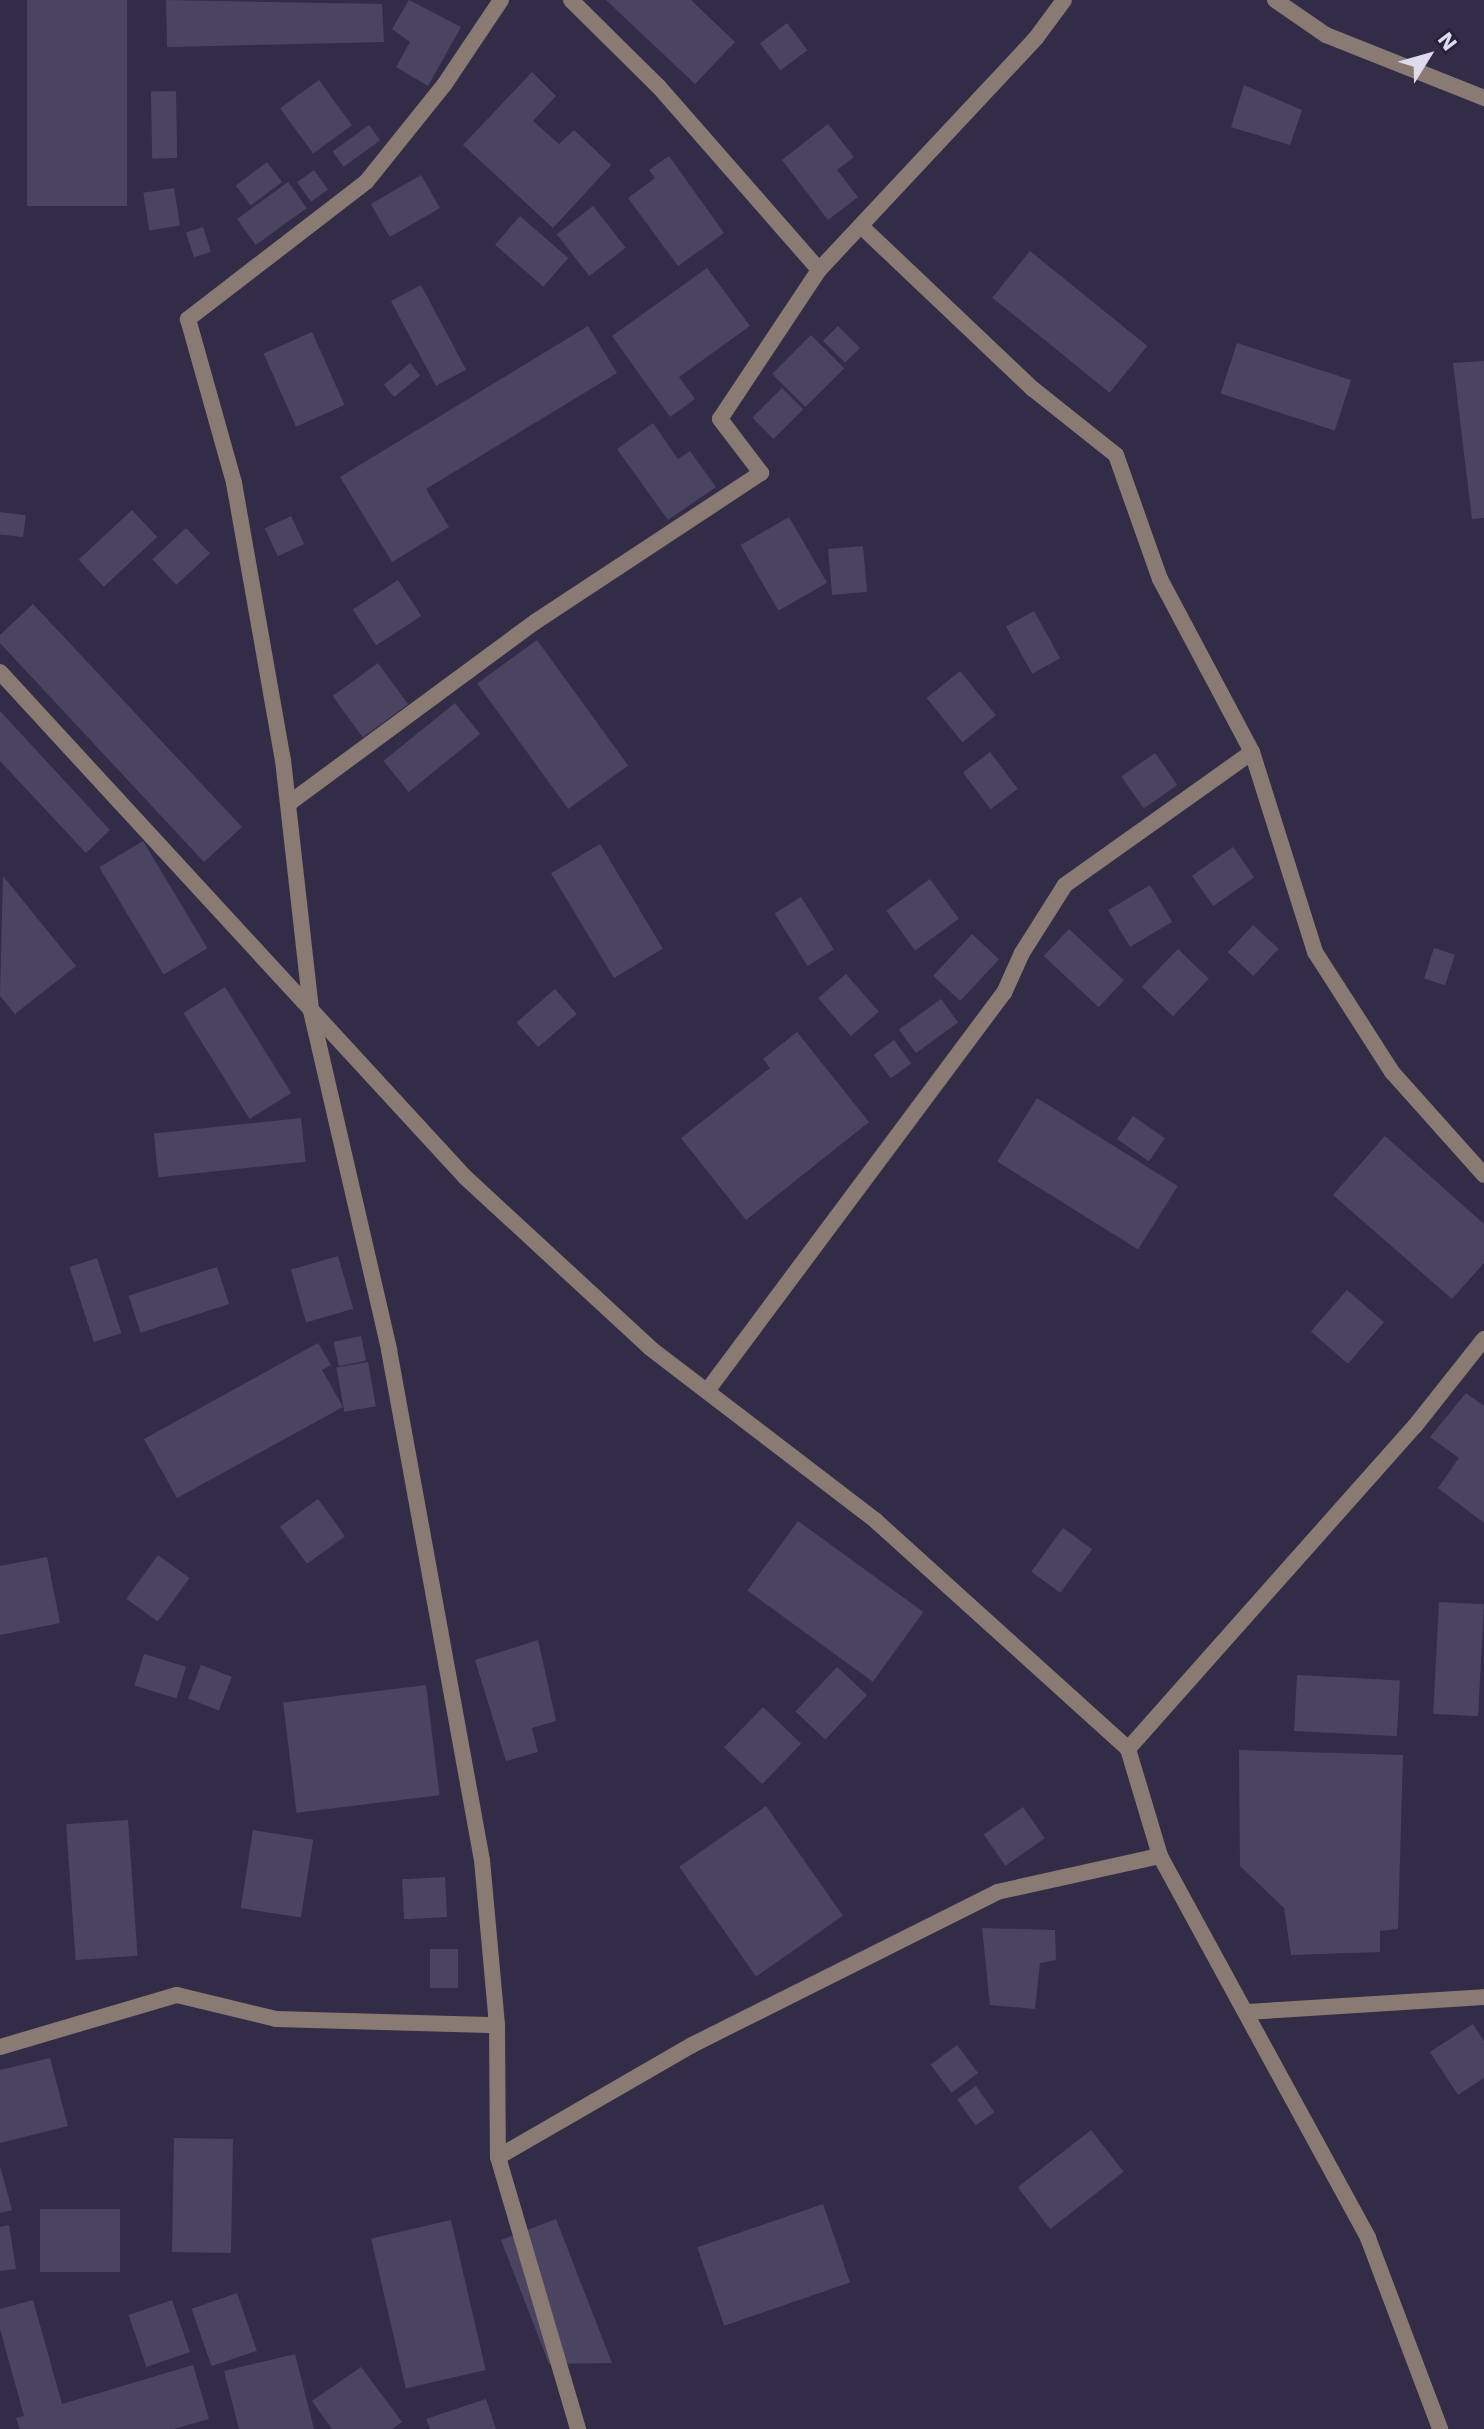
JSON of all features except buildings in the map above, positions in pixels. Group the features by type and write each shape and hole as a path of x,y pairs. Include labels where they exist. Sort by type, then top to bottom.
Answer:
{"street":[{"path":"501,0 444,85 366,182 188,319 234,483 288,804 311,1011 389,1350 482,1860 497,2025 498,2157 578,2429"},
{"path":"571,0 659,87 819,270"},
{"path":"288,804 535,622 761,473 720,419 819,270 1036,38 1064,0"},
{"path":"1275,0 1326,35 1484,98"},
{"path":"861,226 1033,389 1116,455 1160,579 1252,752 1315,952 1392,1072 1484,1175"},
{"path":"0,672 465,1177 650,1348 876,1521 1128,1749 1160,1856 1368,2238 1440,2429"},
{"path":"707,1391 1004,993 1022,953 1065,885 1252,752"},
{"path":"1128,1749 1415,1426 1484,1339"},
{"path":"498,2157 692,2045 997,1892 1160,1856"},
{"path":"0,2047 177,1995 276,2019 497,2025"},
{"path":"1247,2012 1484,1997"}]}
